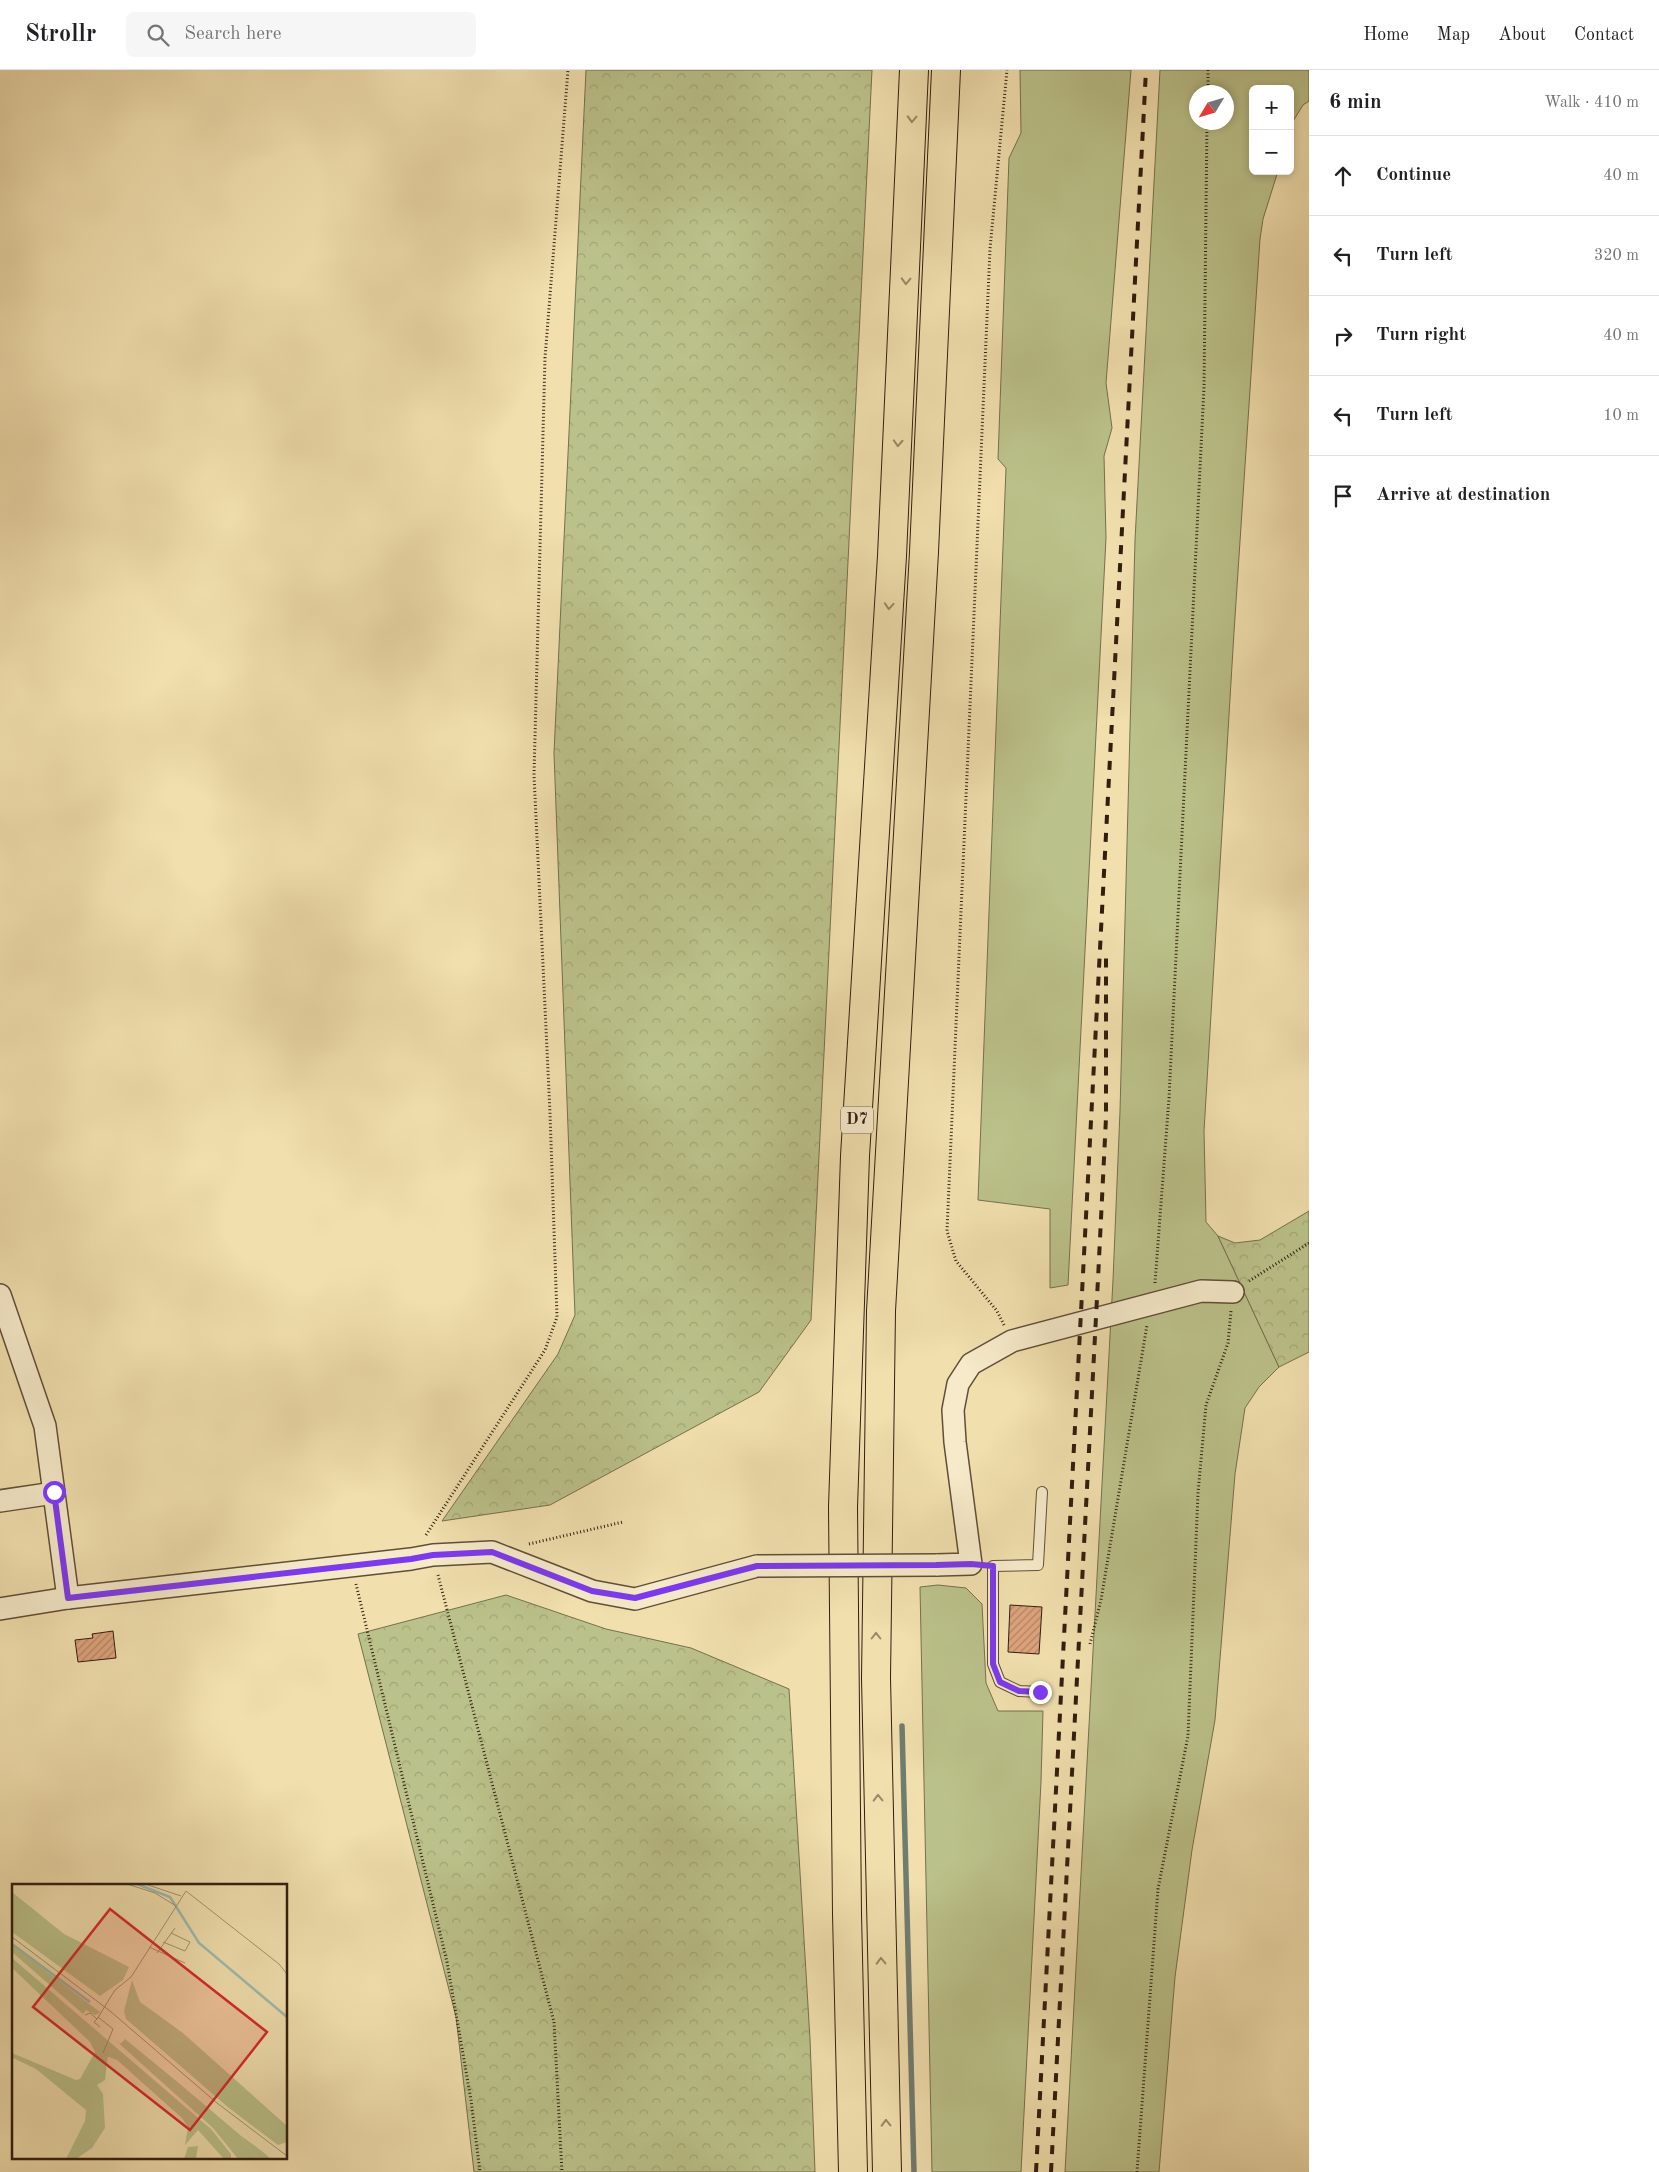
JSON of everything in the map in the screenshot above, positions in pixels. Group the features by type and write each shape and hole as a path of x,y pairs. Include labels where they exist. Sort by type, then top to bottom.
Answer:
{"highway":[{"name":"D7","path":"853,2172 847,1914 843,1506 854,1156 891,566 914,70"},
{"name":"D7","path":"887,2172 876,1678 881,1311 924,552 946,70"}],"street":[{"path":"0,1609 68,1598 433,1555 492,1552 592,1591 635,1598 757,1566 982,1565 955,1442 953,1410 958,1384 971,1364 1012,1341 1201,1291 1233,1292"},
{"path":"0,1295 45,1426 68,1598"},
{"path":"0,1501 54,1492"}],"lane":[{"path":"1040,1692 1019,1691 1000,1682 993,1664 982,1565 1038,1565 1042,1492"}],"path":[{"path":"411,1559 545,1350 557,1317 550,1103 534,775 545,358 568,70"},
{"path":"1007,70 990,249 947,1231 956,1261 997,1311 1012,1341"},
{"path":"1208,70 1208,85"},
{"path":"1090,1644 1101,1600 1151,1304 1169,1098 1204,388 1207,130"},
{"path":"1137,2172 1158,1889 1188,1736 1198,1493 1206,1405 1228,1343 1233,1292 1309,1243"},
{"path":"492,1552 623,1522"},
{"path":"433,1555 554,2022 562,2172"},
{"path":"352,1566 447,1962 480,2172"}],"green space":[{"path":"586,70 872,70 811,1320 759,1392 550,1505 442,1521 558,1354 575,1315 554,753"},
{"path":"1020,70 1131,70 1106,383 1112,428 1104,456 1106,538 1068,1285 1050,1288 1050,1209 978,1200 1006,468 998,459 1009,158 1021,133"},
{"path":"1160,70 1309,70 1309,101 1303,105 1294,120 1294,85 1249,85 1249,175 1277,175 1263,219 1260,239 1204,1131 1206,1222 1218,1236 1279,1367 1259,1387 1245,1408 1235,1474 1215,1720 1192,1850 1175,1977 1159,2172 1065,2172 1113,1280 1120,1111 1135,540"},
{"path":"1309,1211 1309,1352 1279,1367 1218,1236 1235,1243 1260,1240"},
{"path":"938,1585 966,1588 982,1604 986,1683 998,1711 1043,1711 1021,2172 932,2172 920,1587"},
{"path":"506,1595 606,1629 691,1648 789,1689 810,2039 815,2172 474,2172 456,2017 358,1634"}],"building":[{"path":"1010,1605 1042,1607 1039,1654 1008,1652"},
{"path":"113,1631 116,1658 78,1662 75,1640 93,1638 92,1634"}],"waterway":[{"path":"902,1726 914,2172"}],"railway":[{"path":"1036,2172 1146,70"},
{"path":"1051,2172 1106,1118 1106,958"}],"route":[{"path":"54,1492 68,1598 433,1555 492,1552 592,1591 635,1598 757,1566 971,1564 993,1566 993,1664 1000,1682 1019,1691 1040,1692"}]}
